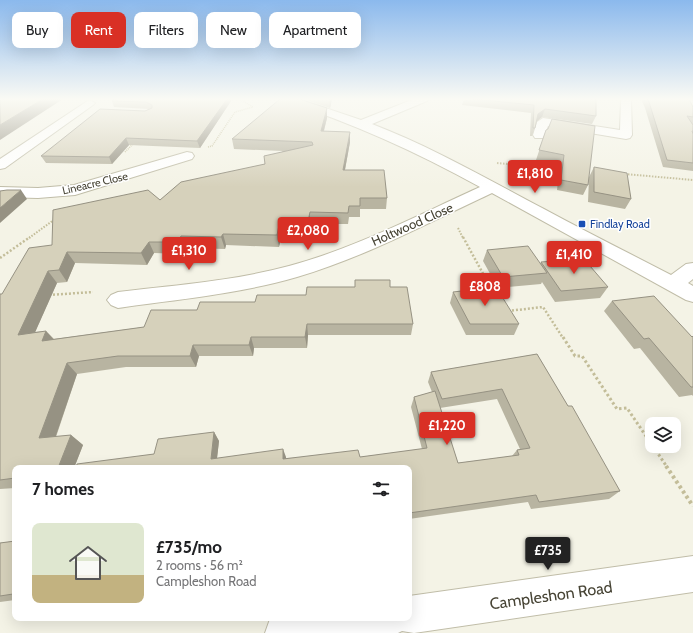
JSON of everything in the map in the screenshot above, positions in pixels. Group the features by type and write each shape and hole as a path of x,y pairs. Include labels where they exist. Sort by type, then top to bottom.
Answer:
{"street":[{"path":"0,165 56,129"},
{"path":"373,129 433,155 562,226 693,295"},
{"path":"539,135 541,129"},
{"path":"585,129 626,135 626,129"},
{"name":"Lineacre Close","path":"0,192 60,192 74,190 187,156"},
{"name":"Holtwood Close","path":"118,300 250,280 313,266 370,243 493,187"},
{"path":"673,284 693,269"},
{"name":"Campleshon Road","path":"412,615 693,574"},
{"path":"284,633 368,621"}],"path":[{"path":"187,156 212,146 224,129"},
{"path":"111,180 109,168 138,139"},
{"path":"494,163 566,169"},
{"path":"622,174 693,180"},
{"path":"447,208 492,291"},
{"path":"0,258 56,219"},
{"path":"45,296 90,290 118,300"},
{"path":"504,312 543,307 575,356 582,356 617,409 627,408 645,435"},
{"path":"657,453 693,506"}],"building":[{"path":"75,129 206,129 197,141 126,138 109,157 41,156"},
{"path":"245,129 322,129 321,131 350,132 343,170 384,170 387,198 360,198 360,206 349,206 348,213 310,212 307,226 279,225 277,235 223,234 221,237 181,236 178,242 149,242 141,253 67,252 59,270 48,271 18,335 46,331 42,341 144,327 151,310 197,310 200,302 255,302 257,295 306,295 307,287 355,287 355,280 390,280 390,287 407,287 413,324 307,324 305,337 251,337 249,345 193,345 190,356 118,356 67,363 39,438 71,435 59,465 12,465 12,478 0,480 0,294 2,294 29,248 52,245 53,210 148,190 160,200 181,182 265,164 264,156 313,145 312,142 232,139"},
{"path":"595,129 588,185 561,180 564,155 539,150 546,130"},
{"path":"657,129 693,129 693,163 667,160"},
{"path":"594,167 627,173 631,199 594,192"},
{"path":"21,190 0,208 0,191"},
{"path":"528,246 547,273 503,277 487,250"},
{"path":"584,259 608,287 561,291 541,262"},
{"path":"496,287 519,324 470,324 453,292"},
{"path":"654,296 692,337 693,336 693,387 691,387 649,338 644,339 612,301"},
{"path":"537,354 568,406 572,406 620,491 539,502 536,495 412,513 412,465 77,465 154,454 158,439 214,432 211,459 283,449 283,459 358,450 360,457 427,448 414,397 435,391 458,463 519,455 517,450 530,448 502,389 442,399 431,372"},
{"path":"12,541 12,594 0,596 0,543"}],"place":[{"name":"Findlay Road","path":"582,224"}]}
